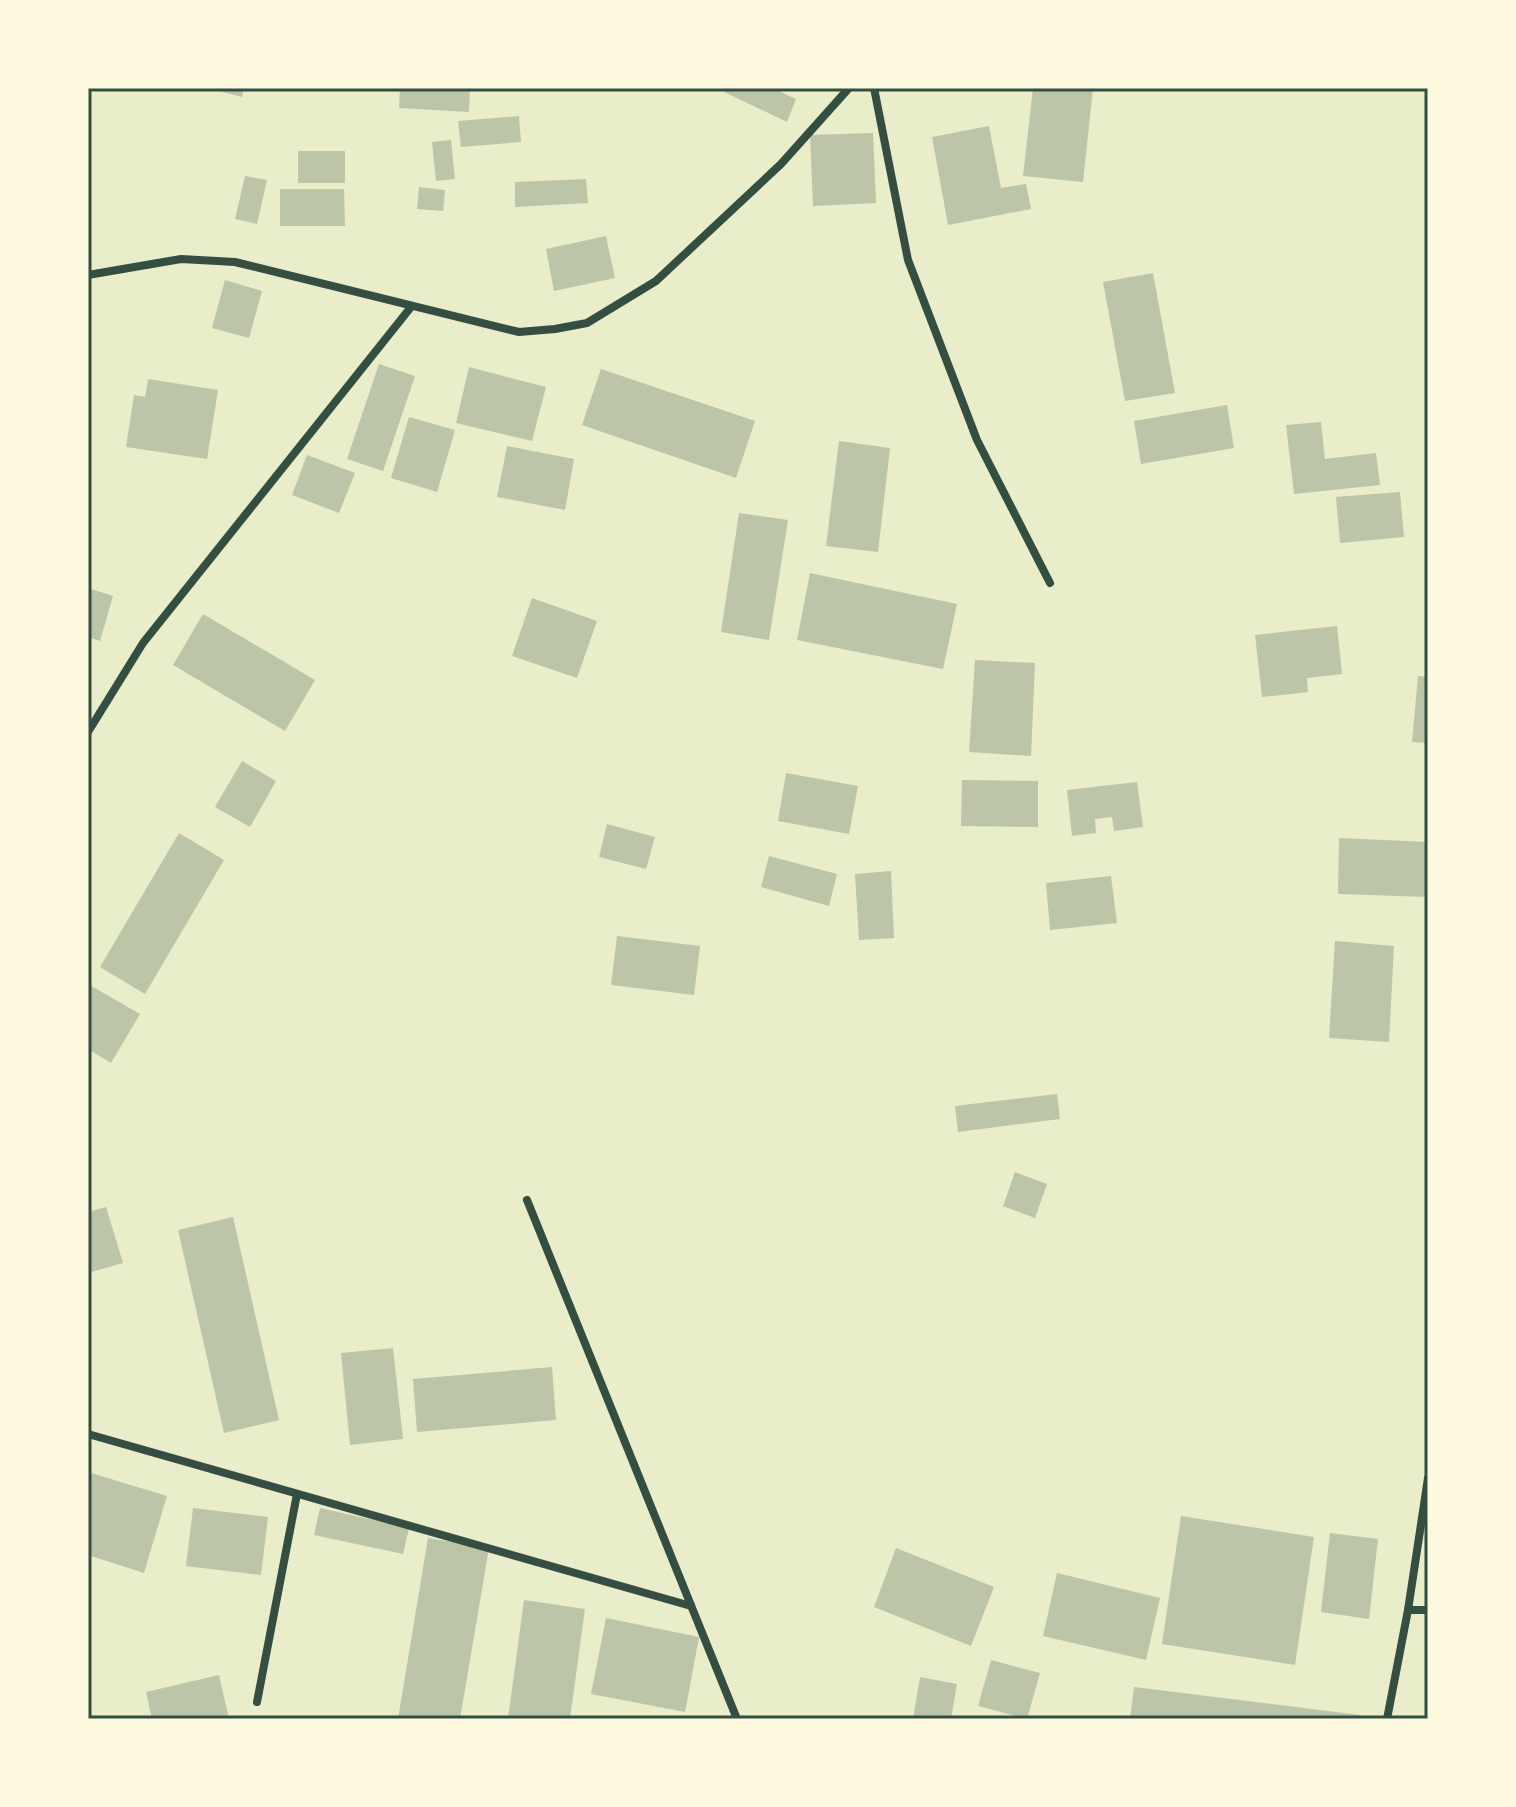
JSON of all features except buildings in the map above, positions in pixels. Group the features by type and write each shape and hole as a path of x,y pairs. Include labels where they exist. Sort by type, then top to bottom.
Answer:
{"street":[{"path":"88,275 181,259 235,262 519,332 587,323 667,271 781,164 849,88"},
{"path":"874,88 908,260 977,440 1050,583"},
{"path":"88,732 143,643 411,307"},
{"path":"527,1200 737,1719"},
{"path":"88,1434 691,1606"},
{"path":"1387,1719 1408,1610 1428,1478"},
{"path":"257,1702 297,1494"},
{"path":"1408,1610 1428,1610"}]}
